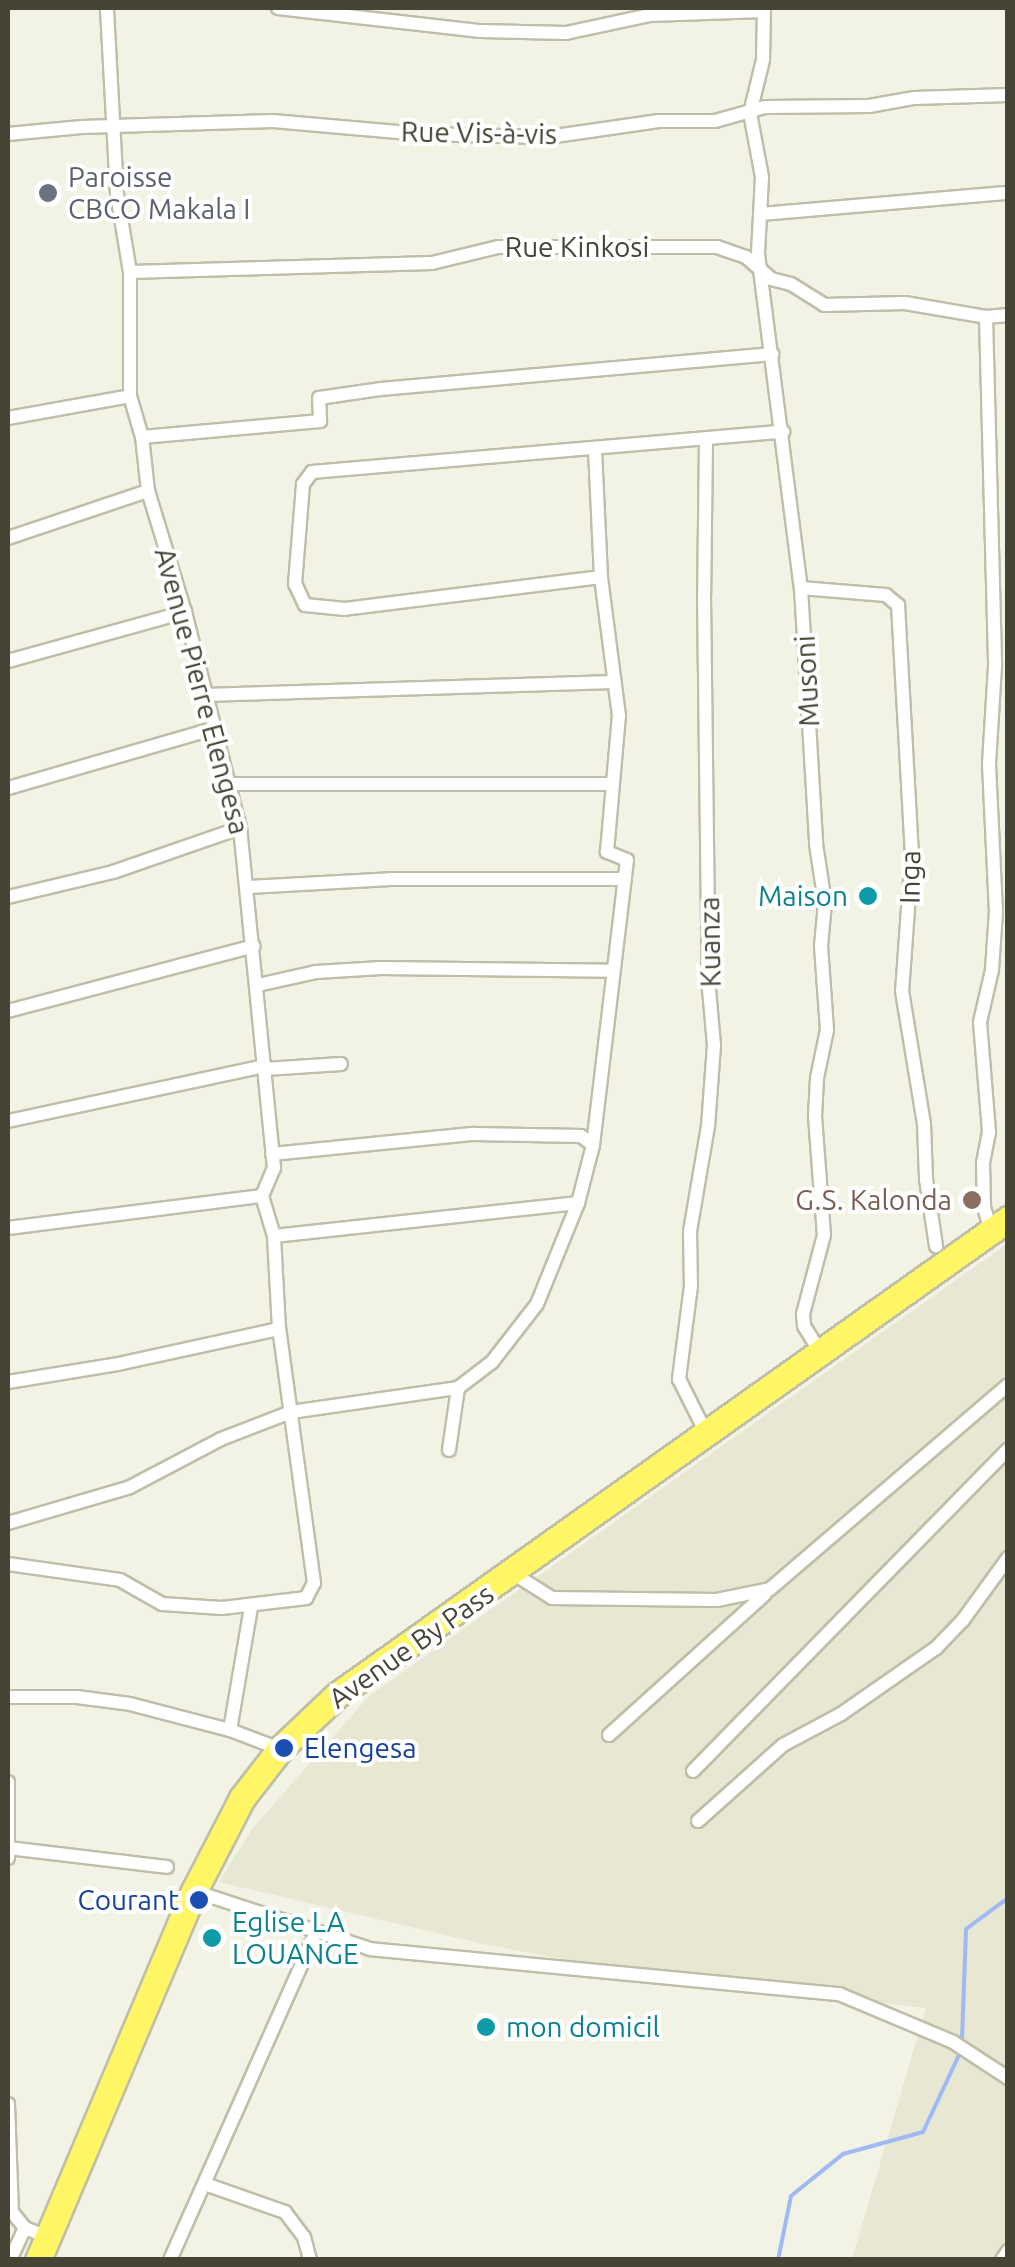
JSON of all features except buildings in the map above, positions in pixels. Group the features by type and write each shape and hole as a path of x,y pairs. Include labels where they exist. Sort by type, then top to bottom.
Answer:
{"highway":[{"name":"Avenue By Pass","path":"37,2242 194,1891 242,1798 280,1749 337,1695 514,1574 999,1225"}],"street":[{"name":"Avenue Pierre Elengesa","path":"107,8 111,126 130,272 130,396 142,437 148,490 185,612 203,695 231,784 240,828 249,886 274,1168 262,1196"},
{"path":"278,8 481,31 566,33 648,15 764,9"},
{"name":"Musoni","path":"764,9 763,60 750,113 759,142 759,268 801,588 816,844 825,903 822,946 827,1030 816,1078 815,1116 824,1236 804,1314 804,1326 820,1352"},
{"name":"Rue Vis-à-vis","path":"8,134 273,121 423,134 548,136 659,121 715,121 765,107 869,106 914,98 1008,95"},
{"path":"761,214 1008,193"},
{"name":"Rue Kinkosi","path":"130,272 432,263 498,247 717,247 746,258 824,306 905,302 986,317 1008,315"},
{"path":"986,317 994,666 990,798 996,911 980,1037 989,1132 983,1163 984,1208 999,1225"},
{"path":"142,437 320,420 319,398 772,354"},
{"path":"8,418 130,396"},
{"path":"601,576 345,609 305,605 295,584 303,484 312,472 706,442 783,432"},
{"name":"Kuanza","path":"706,442 709,989 714,1045 708,1126 690,1230 690,1286 678,1379 706,1434"},
{"path":"8,1523 130,1486 221,1440 291,1412 458,1388 502,1350 536,1304 578,1202 593,1145 627,860 607,852 619,716 601,576 595,451"},
{"path":"8,538 148,490"},
{"name":"Inga","path":"801,588 886,595 898,605 912,853 902,991 924,1124 926,1179 936,1246"},
{"path":"8,661 185,612"},
{"path":"203,695 615,682"},
{"path":"8,788 213,729"},
{"path":"231,784 612,784"},
{"path":"8,897 113,872 240,828"},
{"path":"249,886 390,879 625,879"},
{"path":"8,1011 254,946"},
{"path":"258,985 316,972 381,968 613,971"},
{"path":"8,1121 265,1068 342,1064"},
{"path":"272,1154 474,1134 581,1136 593,1145"},
{"path":"8,1228 262,1196 274,1236 279,1329 314,1571 311,1592 296,1600 251,1607 162,1604 120,1580 8,1564"},
{"path":"274,1236 436,1222 578,1202"},
{"path":"8,1382 279,1329"},
{"path":"609,1735 770,1589 1008,1385"},
{"path":"449,1450 458,1388"},
{"path":"693,1772 1008,1449"},
{"path":"698,1821 783,1745 842,1714 936,1648 963,1620 1008,1558"},
{"path":"514,1574 552,1598 717,1600 770,1589"},
{"path":"230,1730 251,1607"},
{"path":"8,1696 76,1697 130,1704 230,1730 280,1749"},
{"path":"8,1782 8,1858"},
{"path":"8,1848 166,1868"},
{"path":"194,1891 315,1934 392,1952 840,1994 954,2042 1008,2078"},
{"path":"170,2260 315,1934"},
{"path":"8,2104 13,2153 10,2203 37,2242 10,2260"},
{"path":"205,2184 285,2212 304,2237 310,2260"},
{"path":"1002,2260 1008,2251"}],"shaded area":[{"path":"1007,1244 1007,2259 852,2259 926,2008 665,1978 488,1945 219,1882 252,1829 369,1696"}],"waterway":[{"path":"962,2039 966,1929 1008,1898"},
{"path":"778,2260 791,2196 843,2154 923,2132 960,2053"}],"place":[{"name":"Paroisse CBCO Makala I","path":"48,193"},
{"name":"Maison","path":"868,896"},
{"name":"G.S. Kalonda","path":"972,1200"},
{"name":"Elengesa","path":"284,1748"},
{"name":"Courant","path":"199,1900"},
{"name":"Eglise LA LOUANGE","path":"212,1938"},
{"name":"mon domicil","path":"486,2027"}]}
